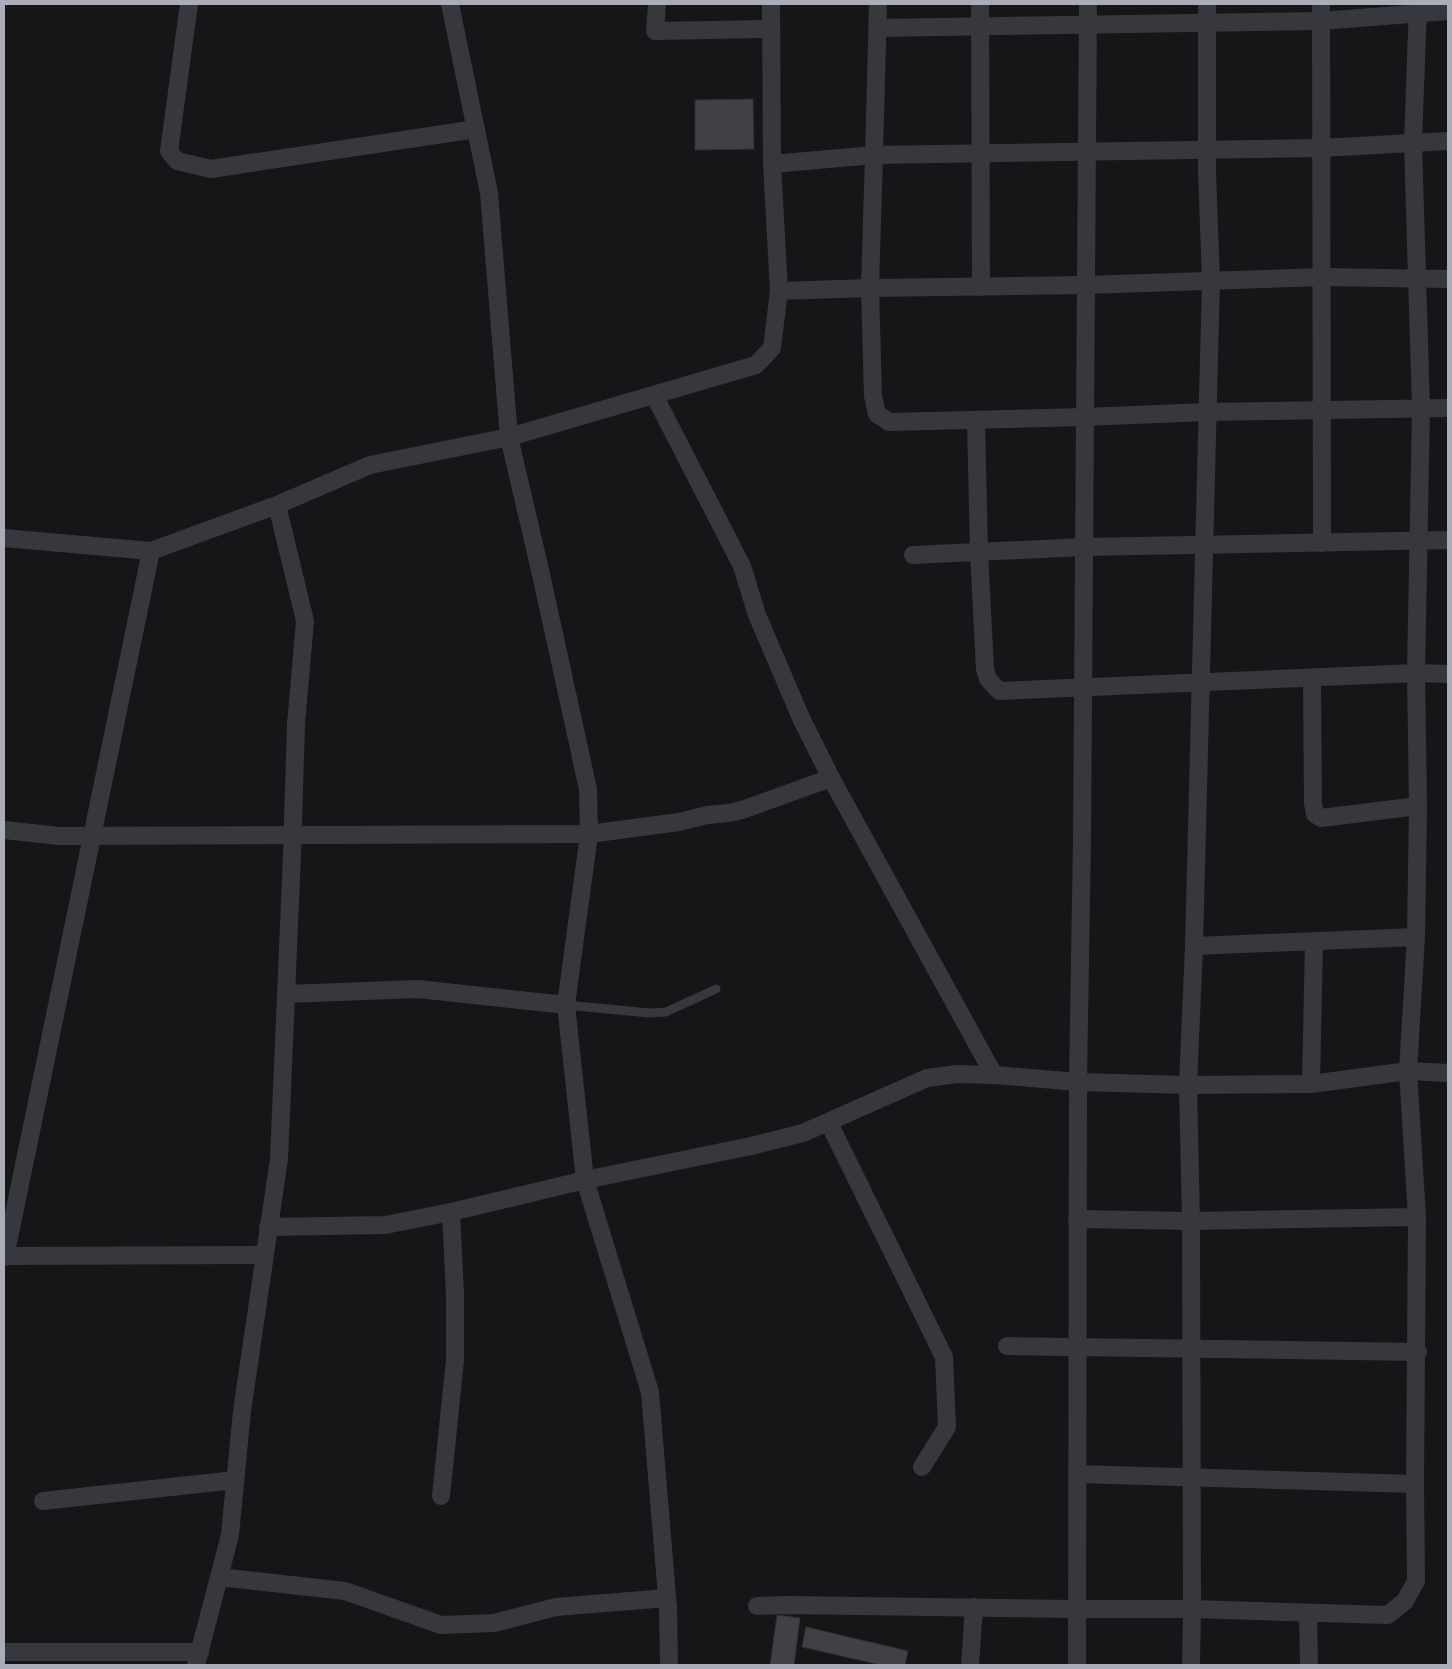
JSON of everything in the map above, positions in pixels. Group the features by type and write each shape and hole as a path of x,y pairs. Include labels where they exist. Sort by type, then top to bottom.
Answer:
{"street":[{"path":"189,4 169,151 177,162 211,170 476,129"},
{"path":"450,4 489,193 509,437 588,789 589,834 566,1005 585,1180 650,1392 667,1598 669,1665"},
{"path":"657,4 655,31 771,29"},
{"path":"4,538 151,551 277,505 370,465 509,437 756,365 772,348 778,291 772,164 771,4"},
{"path":"878,4 870,288 873,396 877,414 889,422 1207,412 1448,408"},
{"path":"980,4 981,287"},
{"path":"1077,1665 1077,1219 1084,688 1088,4"},
{"path":"1191,1665 1191,1221 1188,1085 1194,946 1210,280 1207,150 1207,4"},
{"path":"878,28 1207,23 1321,12 1418,8 1448,11"},
{"path":"757,1606 1192,1609 1388,1615 1405,1602 1416,1581 1417,1217 1408,1071 1416,938 1418,806 1416,673 1420,408 1414,143 1418,8"},
{"path":"1321,12 1322,543"},
{"path":"772,164 874,155 1322,148 1448,141"},
{"path":"778,291 1086,285 1322,277 1448,279"},
{"path":"654,395 742,566 761,624 801,718 831,778 994,1075"},
{"path":"976,420 978,552 985,669 988,680 999,691 1416,673 1448,674"},
{"path":"4,1652 198,1659 230,1535 242,1411 278,1159 296,724 305,621 277,505"},
{"path":"913,555 1084,547 1448,540"},
{"path":"151,551 4,1256 264,1255"},
{"path":"1312,678 1312,803 1315,814 1321,818 1418,806"},
{"path":"4,830 59,836 589,834 679,822 707,815 729,814 831,778"},
{"path":"1194,946 1416,938"},
{"path":"1311,1084 1314,942"},
{"path":"286,994 418,989 566,1005"},
{"path":"268,1227 385,1225 451,1212 585,1180 751,1146 803,1133 830,1123 927,1078 957,1074 1078,1082 1188,1085 1311,1084 1408,1071 1448,1073"},
{"path":"830,1123 944,1357 947,1427 922,1467"},
{"path":"440,1496 455,1360 456,1294 451,1212"},
{"path":"1077,1219 1191,1221 1417,1217"},
{"path":"1007,1346 1418,1352"},
{"path":"1077,1474 1416,1484"},
{"path":"43,1501 235,1480"},
{"path":"219,1577 345,1590 441,1625 494,1623 556,1607 667,1598"},
{"path":"970,1665 974,1607"},
{"path":"1308,1613 1309,1665"}],"lane":[{"path":"566,1005 649,1013 666,1012 716,989"}],"building":[{"path":"753,99 754,149 695,150 695,100"},
{"path":"777,1615 800,1618 794,1665 770,1665"},
{"path":"806,1627 908,1651 905,1665 881,1665 802,1647"}]}
